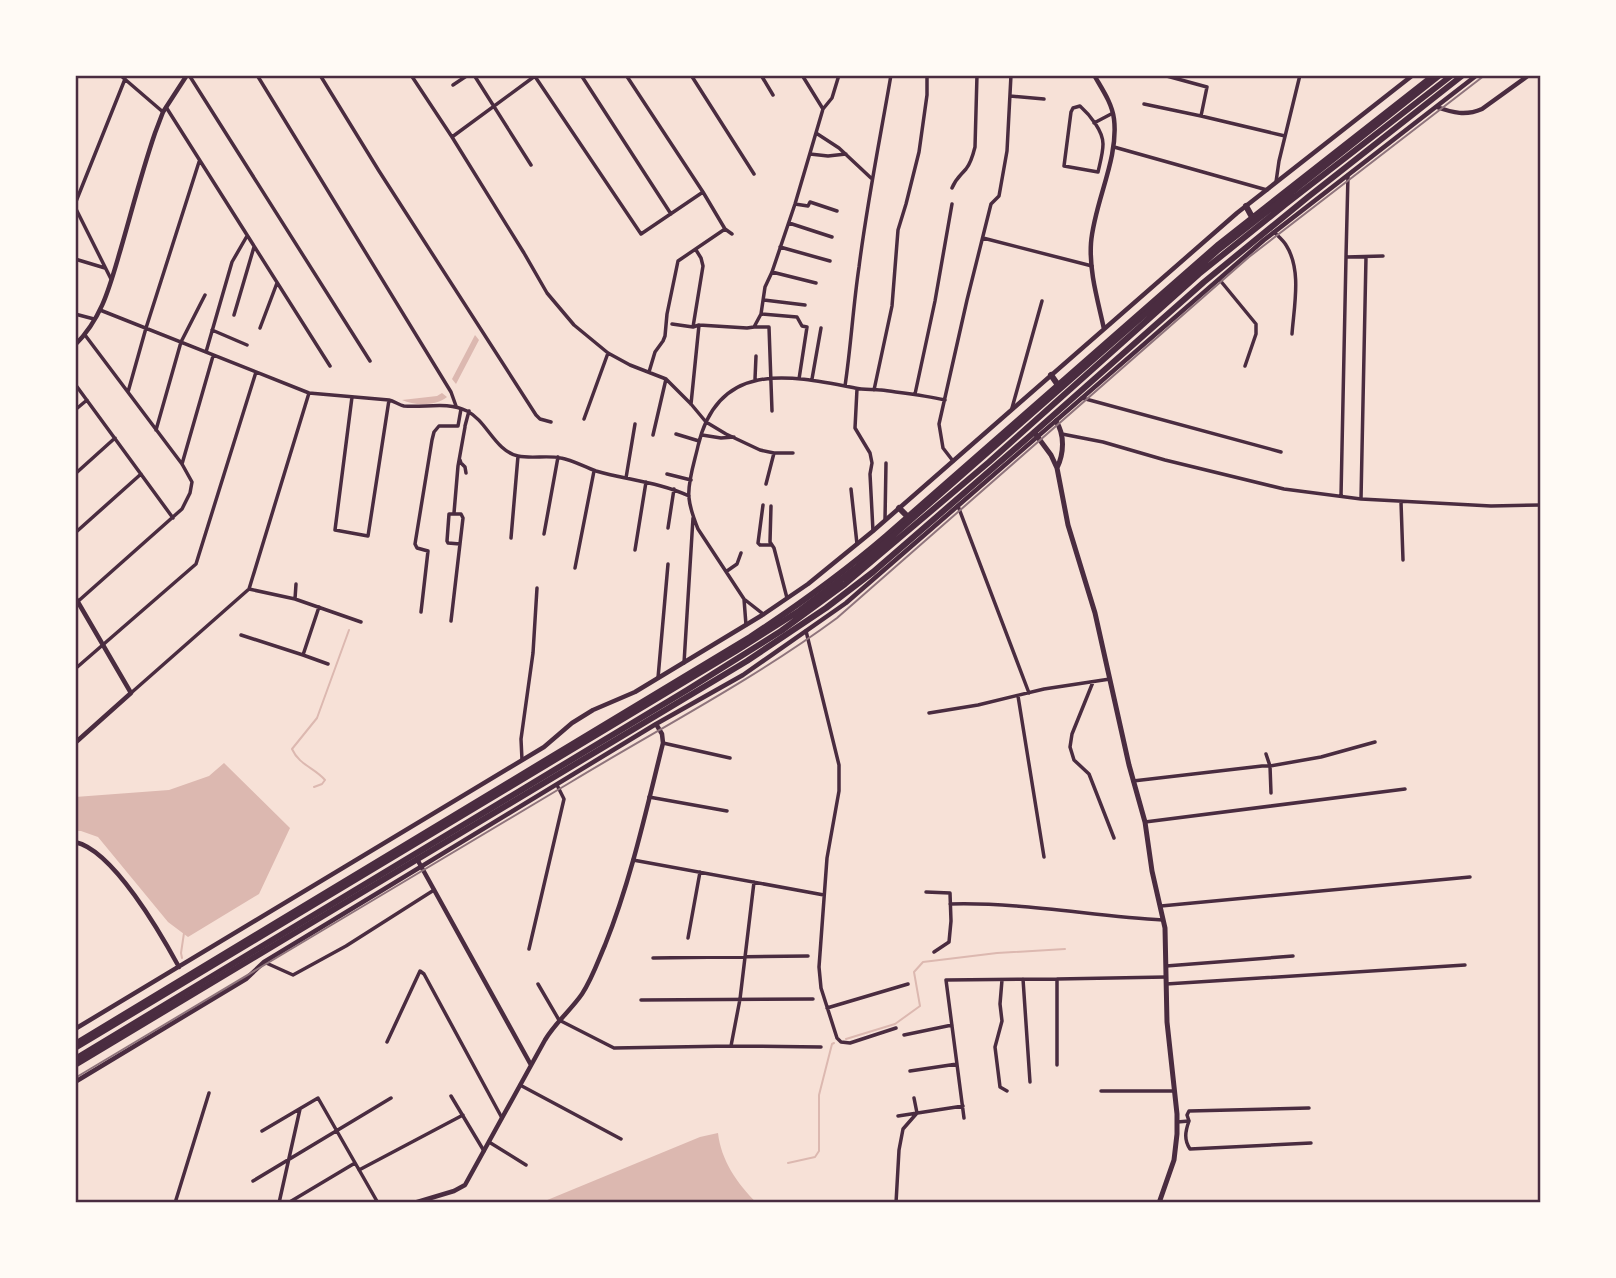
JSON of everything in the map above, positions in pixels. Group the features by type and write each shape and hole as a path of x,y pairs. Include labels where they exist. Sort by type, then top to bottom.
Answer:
{"highway":[{"path":"75,1046 750,637 800,604 908,517 1219,244 1434,75"},
{"path":"75,1046 650,703 799,611 856,568 1217,251 1440,75"},
{"path":"75,1059 687,691 781,631 845,584 989,462 1199,274 1452,75"},
{"path":"75,1065 419,863 747,661 826,608 1036,435 1255,239 1463,75"},
{"path":"1392,131 1396,138"},
{"path":"1246,206 1252,217"},
{"path":"1051,375 1058,385"},
{"path":"899,508 908,517"}],"main road":[{"path":"1056,421 1062,434 1061,458 1057,468"},
{"path":"1036,435 1057,468 1068,525 1095,613 1166,928 1167,1022 1177,1122 1174,1160 1159,1203"}],"street":[{"path":"120,75 164,110 330,366"},
{"path":"75,345 97,319 148,153 164,110 188,75 370,361"},
{"path":"257,75 451,391 458,408 458,426"},
{"path":"320,75 536,415 551,422"},
{"path":"411,75 554,303 574,325 608,353 666,379 706,422 760,450 793,453"},
{"path":"453,85 471,75 531,165"},
{"path":"581,75 672,215"},
{"path":"626,75 726,229 732,234"},
{"path":"691,75 754,174"},
{"path":"761,75 773,95"},
{"path":"802,75 823,109"},
{"path":"754,327 761,314 765,287 789,223 823,109 832,98 839,75"},
{"path":"845,386 852,342 858,268 891,75"},
{"path":"873,390 892,306 898,230 919,152 928,75"},
{"path":"952,188 956,178 966,169 975,147 978,75"},
{"path":"953,461 943,448 939,424 991,204 999,196 1007,150 1011,75"},
{"path":"1094,75 1107,97 1115,119 1113,147 1091,242 1092,266 1104,330"},
{"path":"1163,75 1207,87 1201,116"},
{"path":"1276,182 1300,75"},
{"path":"75,1029 544,747 582,716 659,678 808,584 886,520 1246,206 1413,75"},
{"path":"75,1082 246,979 264,962 419,863 743,675 845,604 1036,435 1056,421 1275,232 1477,75"},
{"path":"1437,106 1457,113 1482,109 1529,75"},
{"path":"452,137 535,76 641,234 703,192"},
{"path":"111,279 75,206 125,79"},
{"path":"1010,96 1044,99"},
{"path":"1144,104 1285,136"},
{"path":"1080,106 1094,123 1103,140 1098,172 1064,166 1070,111 1080,106"},
{"path":"1094,123 1113,113"},
{"path":"816,133 846,154 872,179"},
{"path":"1113,147 1267,190"},
{"path":"810,154 846,154"},
{"path":"128,393 199,162"},
{"path":"1099,167 1108,168"},
{"path":"1341,497 1348,175"},
{"path":"795,204 808,206 810,202 837,211"},
{"path":"915,394 952,204"},
{"path":"789,223 832,237"},
{"path":"649,372 655,352 665,335 678,261 726,229"},
{"path":"1275,232 1286,245 1293,261 1295,280 1292,334"},
{"path":"206,352 232,262 247,236"},
{"path":"983,238 1092,266"},
{"path":"234,315 254,247"},
{"path":"780,247 830,261"},
{"path":"693,327 703,266 696,250"},
{"path":"1346,257 1383,256"},
{"path":"1361,499 1366,257"},
{"path":"75,259 105,268"},
{"path":"772,272 816,283"},
{"path":"1219,279 1256,324 1256,334 1245,366"},
{"path":"260,328 277,283"},
{"path":"156,430 181,342 205,295"},
{"path":"764,300 804,305"},
{"path":"1011,410 1042,301"},
{"path":"100,310 309,393 389,400 401,406 441,405 458,408 469,411 505,450 518,456 558,457 594,471 674,489 688,496"},
{"path":"75,314 97,319"},
{"path":"761,314 797,317 802,326 807,327 799,379"},
{"path":"672,324 693,327 769,327 772,411"},
{"path":"691,404 699,325"},
{"path":"813,379 821,328"},
{"path":"212,330 247,345"},
{"path":"85,335 182,464 192,482 183,509 76,601 131,693"},
{"path":"584,419 608,353"},
{"path":"182,464 214,355"},
{"path":"755,379 756,356"},
{"path":"75,669 196,564 256,372"},
{"path":"764,614 744,599 698,529 688,496 699,441 717,404 738,386 755,379 770,378 813,379 857,389 915,394 945,400"},
{"path":"653,435 666,379"},
{"path":"75,384 173,518"},
{"path":"857,389 855,428 870,453 873,531"},
{"path":"75,743 248,589 309,393"},
{"path":"352,397 335,530 368,536 389,400"},
{"path":"1082,398 1281,452"},
{"path":"75,410 87,400"},
{"path":"454,513 460,455 469,411"},
{"path":"626,478 635,424"},
{"path":"421,612 428,551 417,548 415,541 432,440 439,426 465,427"},
{"path":"677,434 699,441"},
{"path":"1062,434 1103,442 1270,486 1341,497 1491,506 1541,505"},
{"path":"702,435 734,437"},
{"path":"75,474 114,438"},
{"path":"766,484 775,453"},
{"path":"460,455 466,473"},
{"path":"511,538 518,456"},
{"path":"544,534 558,457"},
{"path":"886,463 886,520"},
{"path":"872,466 880,466"},
{"path":"575,568 594,471"},
{"path":"75,533 141,474"},
{"path":"667,474 691,480"},
{"path":"635,550 646,482"},
{"path":"668,528 674,489"},
{"path":"851,489 857,544"},
{"path":"1401,502 1403,560"},
{"path":"763,505 758,543 772,545"},
{"path":"771,506 772,545 787,598"},
{"path":"958,506 1029,693"},
{"path":"451,621 460,544 463,515 449,514 447,541 460,544"},
{"path":"684,663 693,517"},
{"path":"727,571 734,567 741,553"},
{"path":"659,678 668,564"},
{"path":"295,599 296,584"},
{"path":"522,760 521,740 533,653 537,588"},
{"path":"248,589 295,599 360,622"},
{"path":"744,599 746,625"},
{"path":"303,655 318,607"},
{"path":"806,631 839,765 839,790 827,858 819,977 837,1038 841,1042 850,1043 896,1028"},
{"path":"241,635 328,664"},
{"path":"929,713 978,705 1044,689 1110,680"},
{"path":"1093,682 1072,734 1070,747 1074,760 1089,774 1114,838"},
{"path":"1018,695 1044,857"},
{"path":"414,1203 460,1188 469,1179 545,1040 582,994 592,975 615,920 663,743 662,734 656,724"},
{"path":"1133,781 1269,766 1321,757 1375,742"},
{"path":"663,743 730,758"},
{"path":"1266,754 1271,793"},
{"path":"529,949 564,799 557,784"},
{"path":"1144,822 1405,789"},
{"path":"649,797 727,811"},
{"path":"75,842 94,849 114,870 165,941 179,967"},
{"path":"633,860 824,895"},
{"path":"419,863 532,1066"},
{"path":"688,938 700,872"},
{"path":"1161,906 1470,877"},
{"path":"731,1046 740,999 754,882"},
{"path":"264,962 293,975 346,946 435,890"},
{"path":"926,892 950,893 949,942 934,952"},
{"path":"950,904 981,903 1163,920"},
{"path":"653,958 808,956"},
{"path":"1166,966 1293,956"},
{"path":"964,1118 946,981 1166,980 1465,965"},
{"path":"387,1042 420,971 502,1118"},
{"path":"1023,979 1030,1082"},
{"path":"1057,979 1057,1066"},
{"path":"1002,980 1002,1021 995,1047 1000,1087 1007,1091"},
{"path":"538,984 559,1020 614,1048 821,1047"},
{"path":"827,1008 908,984"},
{"path":"641,1000 813,999"},
{"path":"904,1035 952,1025"},
{"path":"910,1071 957,1064"},
{"path":"520,1085 621,1139"},
{"path":"1101,1091 1174,1091"},
{"path":"175,1203 209,1093"},
{"path":"451,1096 484,1151"},
{"path":"262,1131 318,1098 378,1203"},
{"path":"253,1181 391,1098"},
{"path":"896,1203 898,1150 903,1129 916,1113 914,1098"},
{"path":"898,1116 963,1106"},
{"path":"1309,1108 1189,1111 1186,1143 1190,1149 1311,1143"},
{"path":"279,1203 300,1109"},
{"path":"359,1170 463,1115"},
{"path":"1177,1122 1189,1121"},
{"path":"489,1142 526,1165"},
{"path":"288,1203 355,1163"}],"shaded area":[{"path":"475,335 479,340 456,384 452,379"},
{"path":"442,393 447,397 431,403 419,404 402,400 437,396"},
{"path":"224,763 290,828 259,894 188,937 168,922 98,837 75,831 75,797 169,790 209,776"},
{"path":"718,1133 731,1171 757,1203 540,1203 700,1137"}],"waterway":[{"path":"314,787 325,780 299,759 292,749 317,718 349,630"},
{"path":"182,958 184,933"},
{"path":"846,1039 895,1024 920,1006 914,972 923,962 997,953 1065,949"},
{"path":"788,1163 815,1157 819,1151 819,1095 834,1043"}],"railway":[{"path":"75,1078 739,683 805,641 837,618 1249,257 1485,75"}]}
